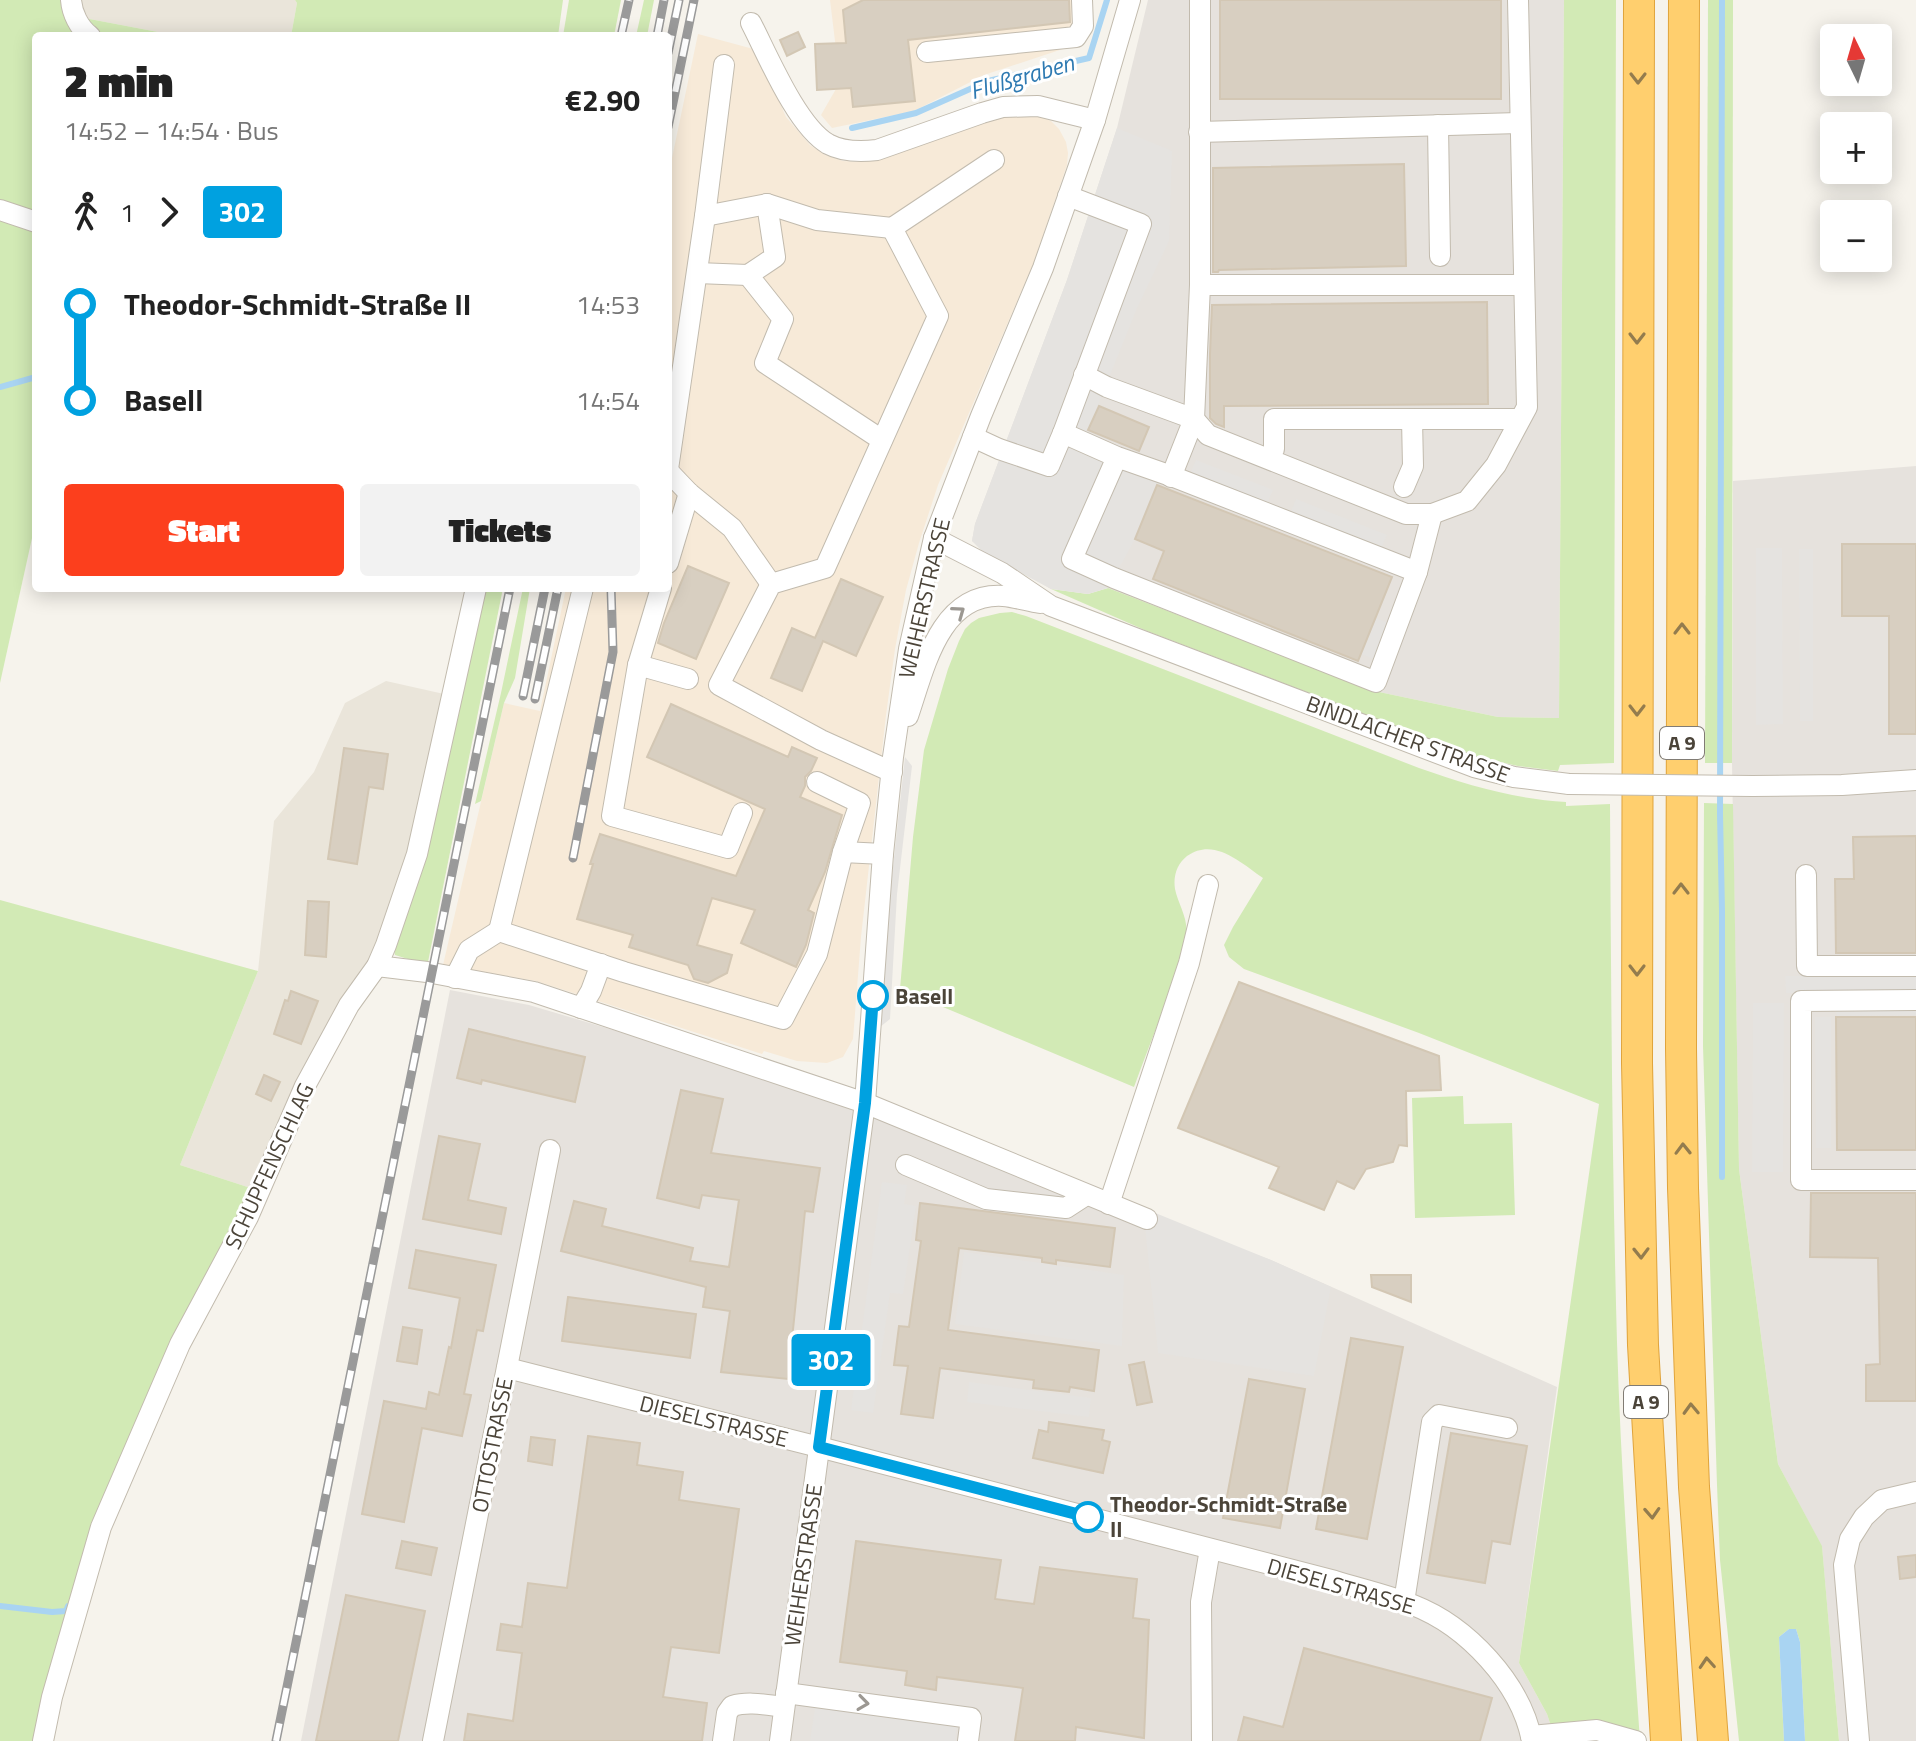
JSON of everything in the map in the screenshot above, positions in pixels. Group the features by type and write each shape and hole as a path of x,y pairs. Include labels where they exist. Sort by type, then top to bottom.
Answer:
{"highway":[{"name":"A 9","path":"1639,0 1637,1063 1643,1345 1666,1741"},
{"name":"A 9","path":"1684,0 1683,1188 1694,1487 1713,1741"}],"street":[{"path":"71,0 76,18 85,32"},
{"path":"927,52 1076,37 1083,26 1082,0"},
{"name":"WEIHERSTRASSE","path":"780,1741 865,1103 883,854 909,649 934,538 1043,268 1095,120 1130,0"},
{"path":"1171,477 1194,419 1200,285 1200,0"},
{"path":"1084,375 1107,387 1194,419 1208,435 1406,514 1432,514 1467,501 1496,465 1527,407 1518,0"},
{"path":"751,23 797,112 818,136 830,145 845,150 877,150 1003,107 1038,106 1095,120"},
{"path":"672,443 724,65"},
{"path":"1199,132 1519,123"},
{"path":"1438,125 1440,256"},
{"path":"705,216 767,204 817,220 892,228 994,160"},
{"path":"973,437 1049,466 1063,433 1141,224 1068,196"},
{"path":"697,273 748,275 775,257 767,204"},
{"path":"0,210 32,221"},
{"path":"892,228 938,316 825,568 771,584 719,685 821,740 892,764 935,641 946,622 976,600 989,597 1003,596 1051,606"},
{"path":"748,275 783,319 765,363 882,440"},
{"path":"1200,285 1523,285"},
{"path":"1274,449 1274,419 1520,419"},
{"path":"1404,487 1413,466 1412,419"},
{"path":"1063,433 1117,457 1417,572"},
{"path":"1117,457 1072,559 1376,682 1417,572 1432,514"},
{"path":"672,474 689,493 732,528 771,584"},
{"path":"672,550 689,493"},
{"name":"BINDLACHER STRASSE","path":"934,538 1002,573 1051,606 1428,751 1514,777 1569,784 1752,786 1916,780"},
{"name":"SCHUPFENSCHLAG","path":"43,1741 52,1697 101,1527 155,1400 180,1344 248,1217 305,1086 343,1015 377,966 417,854 475,592"},
{"path":"455,978 469,950 499,931 582,592"},
{"path":"660,592 638,665 612,816 728,848 742,813"},
{"path":"638,665 688,679"},
{"path":"499,931 783,1019 817,954 843,852 860,803 817,782"},
{"path":"843,852 883,854"},
{"path":"1806,875 1807,966 1916,966"},
{"path":"1109,1204 1189,963 1208,885"},
{"path":"581,1008 601,964"},
{"path":"377,966 534,992 865,1103 1147,1219"},
{"path":"1916,1000 1801,1001 1801,1180 1916,1180"},
{"name":"OTTOSTRASSE","path":"433,1741 550,1150"},
{"path":"906,1165 986,1199 1066,1208 1086,1195"},
{"name":"DIESELSTRASSE","path":"507,1368 1335,1581 1415,1605 1463,1633 1503,1674 1532,1738"},
{"path":"1404,1602 1432,1422 1439,1415 1507,1428"},
{"path":"1859,1741 1844,1565 1850,1539 1864,1517 1882,1500 1916,1492"},
{"path":"1202,1741 1201,1602 1210,1549"},
{"path":"723,1741 727,1713 732,1706 785,1700 971,1718 968,1741"},
{"path":"1532,1738 1597,1730 1636,1741"}],"shaded area":[{"path":"75,0 295,0 297,3 292,32 158,32 79,17"},
{"path":"830,0 1093,0 1075,45 984,75 914,111 832,128 821,115 840,82"},
{"path":"1148,0 1564,0 1559,718 1498,717 1379,692 1108,588 1051,589 972,541 975,524 1067,280 1117,128"},
{"path":"698,34 757,50 786,117 810,145 825,155 843,161 879,159 1005,115 1036,115 1051,121 1066,142 1068,153 1067,165 1034,262 938,485 906,590 886,715 853,1039 843,1057 827,1063 797,1061 764,1051 762,1054 536,981 443,965 504,703 540,711 565,592 672,592 672,158"},
{"path":"1117,128 1172,151 1169,241 1137,308 1079,452 1158,483 1135,539 1108,588 1088,594 1051,589 984,553 972,541 975,524 1067,280"},
{"path":"1196,460 1273,490 1266,506 1189,476"},
{"path":"1916,466 1916,1741 1839,1741 1822,1547 1778,1464 1739,1169 1732,763 1733,481"},
{"path":"1296,499 1387,535 1380,551 1290,514"},
{"path":"1756,548 1782,548 1783,724 1756,725"},
{"path":"1799,549 1813,549 1813,721 1800,721"},
{"path":"1376,618 1391,624 1376,660 1361,654"},
{"path":"386,681 444,694 411,852 374,954 260,1191 180,1165 258,971 274,821 314,772 345,703"},
{"path":"905,757 912,766 897,894 890,1019 880,1027 890,894"},
{"path":"1785,976 1916,976 1916,992 1786,993"},
{"path":"450,990 529,1005 782,1080 1271,1260 1557,1387 1519,1663 1547,1714 1556,1741 301,1741"},
{"path":"1753,1003 1784,1003 1783,1172 1752,1172"},
{"path":"1836,1011 1916,1011 1916,1015 1837,1016"},
{"path":"1815,1017 1831,1017 1831,1148 1816,1148"},
{"path":"882,1182 907,1185 904,1204 916,1206 903,1294 890,1293 873,1413 851,1410"},
{"path":"1143,1208 1331,1287 1314,1376 1158,1353"},
{"path":"964,1252 1124,1275 1122,1346 955,1324"},
{"path":"969,1382 1091,1398 1089,1417 967,1402"},
{"path":"815,1707 957,1725 955,1741 810,1741"}],"green space":[{"path":"0,0 67,0 82,32 32,32 32,216 0,205"},
{"path":"295,0 563,0 559,32 292,32"},
{"path":"569,0 621,0 615,32 564,32"},
{"path":"644,0 654,0 648,32 637,32"},
{"path":"1564,0 1616,0 1614,763 1560,765 1558,771 1477,757 1147,631 1051,589 1088,594 1108,588 1379,692 1498,717 1559,718"},
{"path":"1708,0 1733,0 1732,763 1705,763"},
{"path":"79,17 158,32 92,32"},
{"path":"0,215 32,226 32,538 0,683"},
{"path":"481,592 502,592 428,962 395,955 393,946"},
{"path":"522,592 529,592 515,678 504,703 481,801 475,804"},
{"path":"1012,612 1455,780 1509,794 1566,802 1566,806 1610,804 1617,1342 1640,1741 1556,1741 1547,1714 1519,1663 1599,1104 1244,969 1229,957 1224,945 1263,878 1217,850 1197,851 1187,856 1176,871 1175,889 1185,918 1186,936 1169,993 1134,1087 900,989 924,750 948,669 965,629 971,623 979,618"},
{"path":"1704,803 1733,804 1739,1169 1778,1464 1822,1546 1839,1741 1805,1741 1800,1642 1796,1629 1789,1629 1779,1637 1784,1741 1739,1741 1720,1560 1717,1485 1703,1046"},
{"path":"0,900 258,971 180,1165 260,1191 101,1527 43,1741 0,1741"},
{"path":"1463,1096 1464,1124 1512,1123 1515,1215 1415,1218 1412,1098"}],"water":[{"path":"1789,1629 1796,1629 1800,1642 1805,1741 1784,1741 1779,1637"}],"building":[{"path":"863,0 1069,0 1070,22 908,40 915,101 853,107 851,88 817,90 815,44 846,43 843,10"},
{"path":"1220,0 1501,0 1501,99 1220,99"},
{"path":"798,32 805,47 787,56 780,40"},
{"path":"1404,164 1406,266 1213,272 1213,168"},
{"path":"1487,302 1488,404 1224,406 1224,427 1210,418 1212,305"},
{"path":"1099,406 1149,427 1139,451 1088,430"},
{"path":"1157,485 1392,577 1358,661 1153,579 1164,551 1135,539"},
{"path":"1842,544 1916,544 1916,734 1889,734 1889,616 1842,616"},
{"path":"688,566 729,583 696,659 658,643"},
{"path":"841,579 883,597 856,656 823,641 802,691 771,678 792,628 815,638"},
{"path":"671,704 788,757 792,747 817,758 805,777 800,797 842,815 825,872 808,910 814,913 806,945 796,967 741,943 755,910 712,898 697,945 732,955 727,973 708,983 694,979 688,965 629,947 633,935 577,919 600,834 736,876 765,809 647,757"},
{"path":"344,748 388,754 383,789 369,787 357,864 328,859"},
{"path":"1916,836 1916,953 1836,953 1835,879 1854,879 1853,837"},
{"path":"308,901 329,902 326,957 305,955"},
{"path":"1239,982 1439,1056 1441,1090 1406,1091 1407,1146 1399,1145 1393,1162 1366,1169 1354,1189 1337,1181 1324,1210 1269,1188 1279,1167 1178,1128"},
{"path":"291,991 318,1001 301,1044 274,1034"},
{"path":"1836,1017 1916,1017 1916,1150 1837,1150"},
{"path":"469,1029 585,1057 575,1102 482,1080 481,1084 457,1078"},
{"path":"264,1075 280,1082 271,1101 256,1094"},
{"path":"681,1090 723,1099 711,1153 820,1168 813,1212 805,1211 788,1379 721,1372 730,1311 703,1307 706,1287 561,1251 574,1201 606,1209 602,1226 693,1248 690,1261 729,1267 739,1200 702,1195 699,1208 657,1198"},
{"path":"439,1136 480,1144 468,1200 506,1208 501,1234 423,1219"},
{"path":"1811,1193 1916,1193 1916,1401 1866,1401 1866,1365 1880,1364 1878,1258 1810,1257"},
{"path":"920,1203 1115,1228 1110,1267 1056,1260 1056,1264 1042,1262 1042,1258 959,1248 948,1330 1099,1350 1094,1391 1070,1387 1069,1392 1033,1388 1034,1380 940,1368 933,1418 901,1414 908,1366 894,1365 899,1326 909,1327 921,1241 916,1240"},
{"path":"416,1250 496,1265 483,1331 477,1330 464,1394 471,1395 462,1436 422,1428 404,1522 362,1514 384,1401 426,1409 429,1392 439,1395 460,1298 409,1288"},
{"path":"1371,1275 1411,1275 1411,1302 1372,1287"},
{"path":"568,1297 696,1314 690,1358 562,1341"},
{"path":"403,1327 422,1330 417,1364 397,1361"},
{"path":"1351,1338 1403,1347 1367,1539 1316,1529"},
{"path":"1144,1362 1152,1402 1137,1405 1129,1365"},
{"path":"1249,1379 1305,1389 1280,1528 1223,1518"},
{"path":"1049,1422 1104,1430 1102,1440 1110,1442 1103,1473 1033,1458 1039,1430 1048,1432"},
{"path":"1451,1433 1527,1446 1510,1544 1492,1541 1485,1583 1427,1573"},
{"path":"588,1436 640,1443 637,1465 683,1472 679,1500 739,1509 719,1653 671,1647 663,1697 707,1703 702,1741 464,1741 468,1714 513,1721 522,1653 497,1650 501,1624 522,1627 528,1583 567,1588"},
{"path":"531,1437 555,1440 552,1465 528,1461"},
{"path":"402,1541 437,1548 431,1575 396,1568"},
{"path":"856,1541 1001,1560 995,1599 1034,1604 1040,1567 1137,1579 1133,1618 1149,1620 1144,1738 1076,1727 1075,1741 1015,1741 1023,1688 937,1677 936,1690 905,1685 907,1671 840,1662"},
{"path":"1916,1555 1916,1577 1900,1579 1898,1557"},
{"path":"346,1595 425,1611 398,1741 316,1741"},
{"path":"1304,1648 1492,1698 1480,1741 1238,1741 1244,1717 1283,1727"}],"waterway":[{"name":"Flußgraben","path":"852,128 916,113 988,81 1089,58 1107,0"},
{"path":"1722,0 1722,1177"},
{"path":"0,387 32,378"},
{"path":"0,1606 52,1612 66,1611 68,1606"}],"railway":[{"path":"622,32 629,0"},
{"path":"658,32 664,0"},
{"path":"672,34 679,0"},
{"path":"672,107 694,0"},
{"path":"276,1741 509,592"},
{"path":"523,696 544,592"},
{"path":"535,699 557,592"},
{"path":"573,858 613,652 611,592"}],"bus line":[{"name":"302","path":"873,996 865,1103 819,1447 1088,1517"}],"place":[{"name":"Basell","path":"873,996"},
{"name":"Theodor-Schmidt-Straße II","path":"1088,1517"}]}
